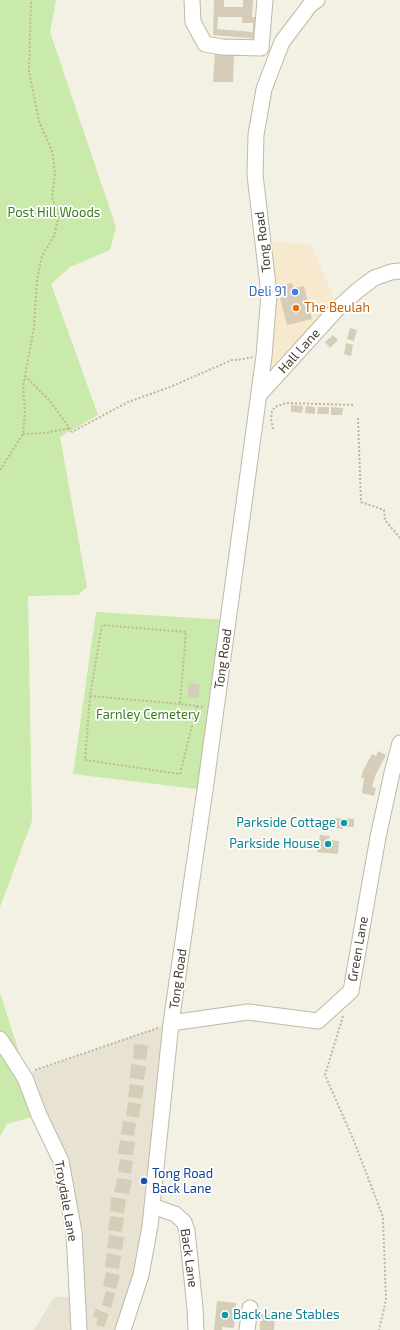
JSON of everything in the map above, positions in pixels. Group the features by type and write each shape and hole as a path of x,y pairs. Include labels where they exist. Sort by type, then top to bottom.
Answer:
{"street":[{"path":"192,0 193,22 205,44 222,47 261,48 265,0"},
{"name":"Tong Road","path":"124,1330 141,1275 150,1226 171,1023 264,356 269,294 255,176 256,135 264,89 282,42 310,5 317,0"},
{"name":"Hall Lane","path":"259,395 338,308 357,291 374,278 391,272 400,272"},
{"name":"Green Lane","path":"171,1023 248,1012 318,1021 350,990 378,837 400,743"},
{"name":"Troydale Lane","path":"0,1039 23,1075 39,1115 61,1162 74,1232 79,1330"},
{"name":"Back Lane","path":"152,1206 175,1214 184,1222 187,1231 196,1330"},
{"path":"247,1330 250,1308"}],"path":[{"path":"0,470 23,434 25,412 23,387 34,327 37,280 42,256 54,236 59,216 52,197 55,173 52,151 39,122 29,71 31,0"},
{"path":"25,376 51,402 72,432 128,402 170,387 232,360 264,356"},
{"path":"273,429 272,411 275,407 286,403 355,405"},
{"path":"358,418 361,502 384,510 384,520 400,538"},
{"path":"23,434 45,433 70,428"},
{"path":"180,704 186,632 102,625 90,696 85,760 180,774 197,706"},
{"path":"90,696 216,708"},
{"path":"344,1013 325,1074 354,1141 383,1217 386,1300 379,1330"},
{"path":"23,1075 171,1023"}],"shaded area":[{"path":"264,240 311,245 338,308 259,395"},
{"path":"171,1023 150,1226 123,1330 79,1330 61,1162 23,1075"},
{"path":"54,1297 71,1297 73,1330 34,1330"}],"green space":[{"name":"Post Hill Woods","path":"0,0 56,0 50,32 116,227 110,250 70,267 51,284 98,415 60,437 87,587 78,595 28,596 32,821 0,907"},
{"name":"Farnley Cemetery","path":"96,612 228,620 205,790 73,774"},
{"path":"0,993 39,1115 7,1124 0,1136"}],"building":[{"path":"214,0 224,0 224,7 243,7 243,0 253,0 252,17 259,17 258,39 213,35","holes":["218,17 242,17 242,23 253,23 253,32 217,29"]},
{"path":"215,52 234,53 233,82 213,82"},
{"name":"The Beulah","path":"292,283 294,288 304,286 312,319 287,325 280,298 285,296 282,285"},
{"path":"350,328 357,330 354,341 347,339"},
{"path":"333,335 338,340 330,348 325,342"},
{"path":"346,343 353,345 351,356 344,354"},
{"path":"291,405 303,406 302,413 291,412"},
{"path":"306,406 315,407 315,414 305,413"},
{"path":"318,407 329,407 329,414 317,414"},
{"path":"331,407 343,408 342,415 331,415"},
{"path":"189,683 200,685 198,698 187,697"},
{"path":"378,751 386,755 375,776 372,787 376,788 374,796 362,793 364,778 361,778 372,754 376,756"},
{"name":"Parkside Cottage","path":"335,818 354,819 354,827 343,827 343,829 334,828"},
{"name":"Parkside House","path":"320,835 330,836 329,840 339,841 338,854 317,852"},
{"path":"134,1044 148,1045 146,1060 133,1059"},
{"path":"131,1064 146,1066 144,1080 130,1078"},
{"path":"130,1084 144,1086 142,1099 128,1097"},
{"path":"128,1102 141,1104 139,1118 126,1116"},
{"path":"123,1121 136,1123 134,1136 121,1134"},
{"path":"120,1140 135,1142 133,1155 118,1154"},
{"path":"120,1159 133,1161 131,1174 118,1172"},
{"path":"117,1178 132,1180 129,1194 114,1192"},
{"path":"111,1197 126,1199 124,1213 110,1211"},
{"path":"110,1216 124,1218 122,1232 108,1230"},
{"path":"109,1235 124,1237 122,1250 107,1248"},
{"path":"107,1253 121,1256 119,1269 105,1267"},
{"path":"106,1272 120,1275 116,1289 103,1286"},
{"path":"106,1291 115,1293 111,1308 102,1305"},
{"name":"Back Lane Stables","path":"217,1301 236,1303 234,1328 222,1327 222,1330 214,1330"},
{"path":"96,1309 109,1314 104,1327 96,1325 98,1318 93,1316"},
{"path":"260,1314 275,1315 274,1330 260,1330"}],"place":[{"name":"Deli 91","path":"295,292"},
{"name":"The Beulah","path":"296,308"},
{"name":"Parkside Cottage","path":"344,823"},
{"name":"Parkside House","path":"328,844"},
{"name":"Tong Road Back Lane","path":"144,1181"},
{"name":"Back Lane Stables","path":"225,1315"}]}
